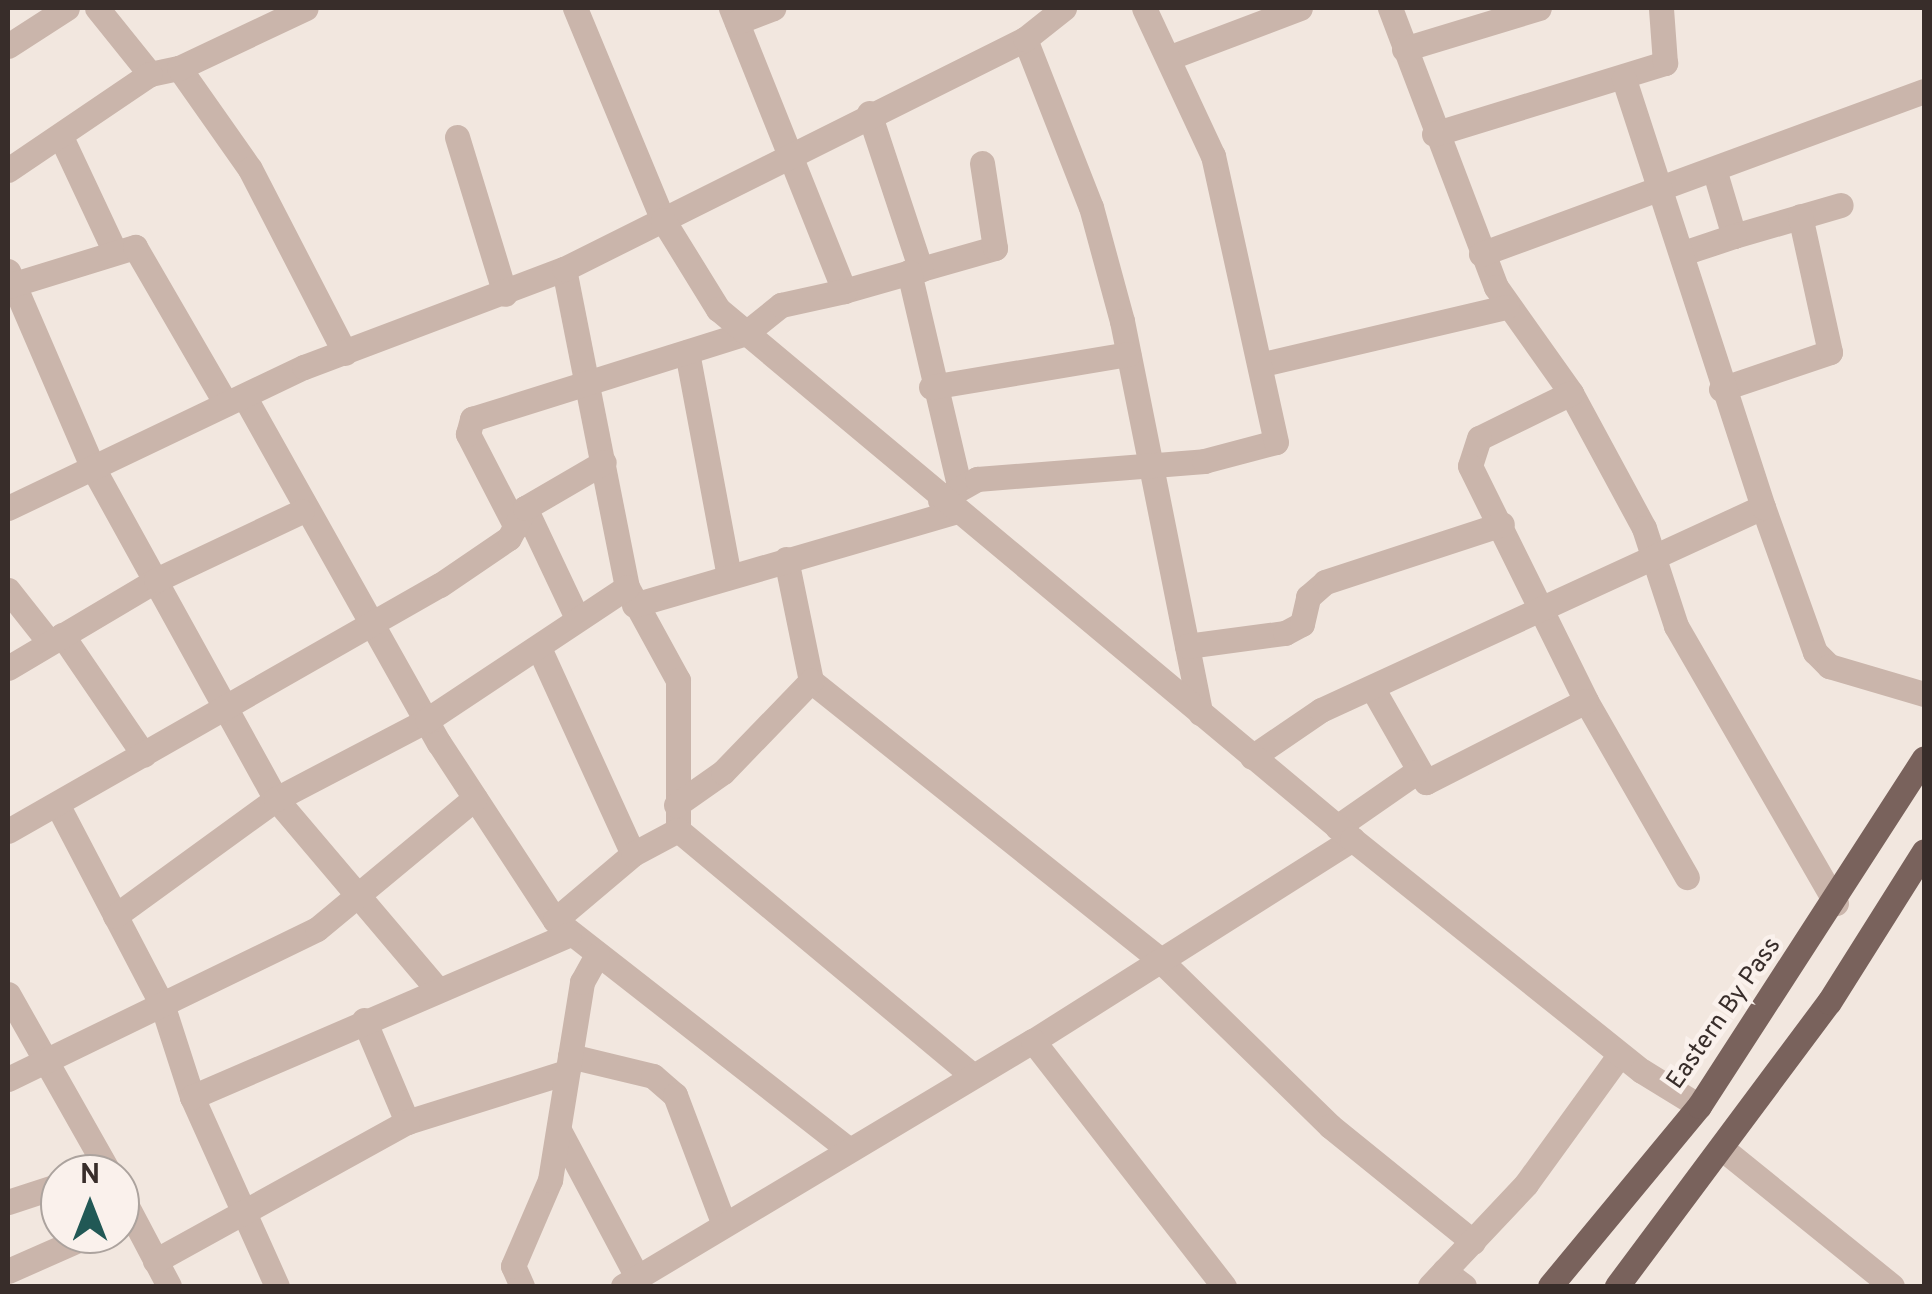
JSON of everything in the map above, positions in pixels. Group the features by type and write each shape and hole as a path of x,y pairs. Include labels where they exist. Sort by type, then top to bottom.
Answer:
{"main road":[{"name":"Eastern By Pass","path":"1550,1286 1699,1106 1836,903 1924,758"},
{"path":"1618,1286 1724,1150 1924,851"}],"street":[{"path":"8,46 67,8"},
{"path":"96,8 150,74"},
{"path":"8,170 62,139 150,74 179,68 306,8"},
{"path":"575,8 662,220 718,309 951,499 1344,833 1620,1054 1699,1106"},
{"path":"772,8 734,15 844,290"},
{"path":"8,508 235,400 564,269 789,151 1025,39 1064,8"},
{"path":"115,916 276,799 427,720 539,648 575,614 631,596 728,576 786,559 951,499 1149,464 1272,450 1263,364 1212,156 1144,8"},
{"path":"1168,58 1265,14 1300,8"},
{"path":"1390,8 1434,134 1506,307 1571,393 1656,553 1676,626 1836,903"},
{"path":"1404,49 1539,8"},
{"path":"1434,134 1624,79 1669,58 1660,8"},
{"path":"1025,39 1091,206 1128,354 1200,713"},
{"path":"179,68 287,232 346,353"},
{"path":"1624,79 1682,252 1721,389 1815,652 1830,666 1924,694"},
{"path":"1481,254 1924,91"},
{"path":"869,113 915,271 951,499"},
{"path":"457,137 504,294"},
{"path":"62,139 113,248"},
{"path":"575,614 468,426 746,333 781,305 994,248 982,162"},
{"path":"1714,169 1734,236"},
{"path":"1682,252 1841,205"},
{"path":"1721,389 1830,352 1800,216"},
{"path":"438,989 357,888 276,799 93,468 9,280 113,248 144,254 376,624 427,720 475,798 562,927 848,1149"},
{"path":"564,269 592,382 631,596 678,680 677,818 974,1076"},
{"path":"1263,364 1506,307"},
{"path":"688,352 728,576"},
{"path":"931,388 1128,354"},
{"path":"1571,393 1478,438 1470,452 1586,701 1687,877"},
{"path":"8,831 376,624 520,517 604,462"},
{"path":"1252,757 1298,722 1374,690 1656,553 1763,507"},
{"path":"8,668 156,580 302,511"},
{"path":"1187,646 1285,632 1302,624 1308,597 1325,582 1502,524"},
{"path":"786,559 810,681 1160,960 1330,1126 1472,1242"},
{"path":"8,590 56,638 144,754"},
{"path":"539,648 632,854"},
{"path":"192,1096 438,989 562,927 632,854 677,818 724,772 810,681"},
{"path":"1374,690 1416,772 1437,780 1586,701"},
{"path":"558,1128 576,1176 630,1282 723,1222 1033,1041 1160,960 1344,833 1416,772"},
{"path":"8,1079 52,1065 317,928 357,888 475,798"},
{"path":"56,804 164,1007 192,1096 277,1286"},
{"path":"522,1286 513,1266 550,1180 582,982 597,955"},
{"path":"8,994 52,1065 94,1154"},
{"path":"364,1020 407,1122"},
{"path":"1033,1041 1224,1286"},
{"path":"1446,1281 1472,1242 1620,1054"},
{"path":"155,1261 407,1122 568,1064 653,1076 675,1096 723,1222"},
{"path":"1724,1150 1892,1286"},
{"path":"8,1202 40,1192"},
{"path":"140,1239 169,1286"},
{"path":"8,1270 45,1254"}]}
